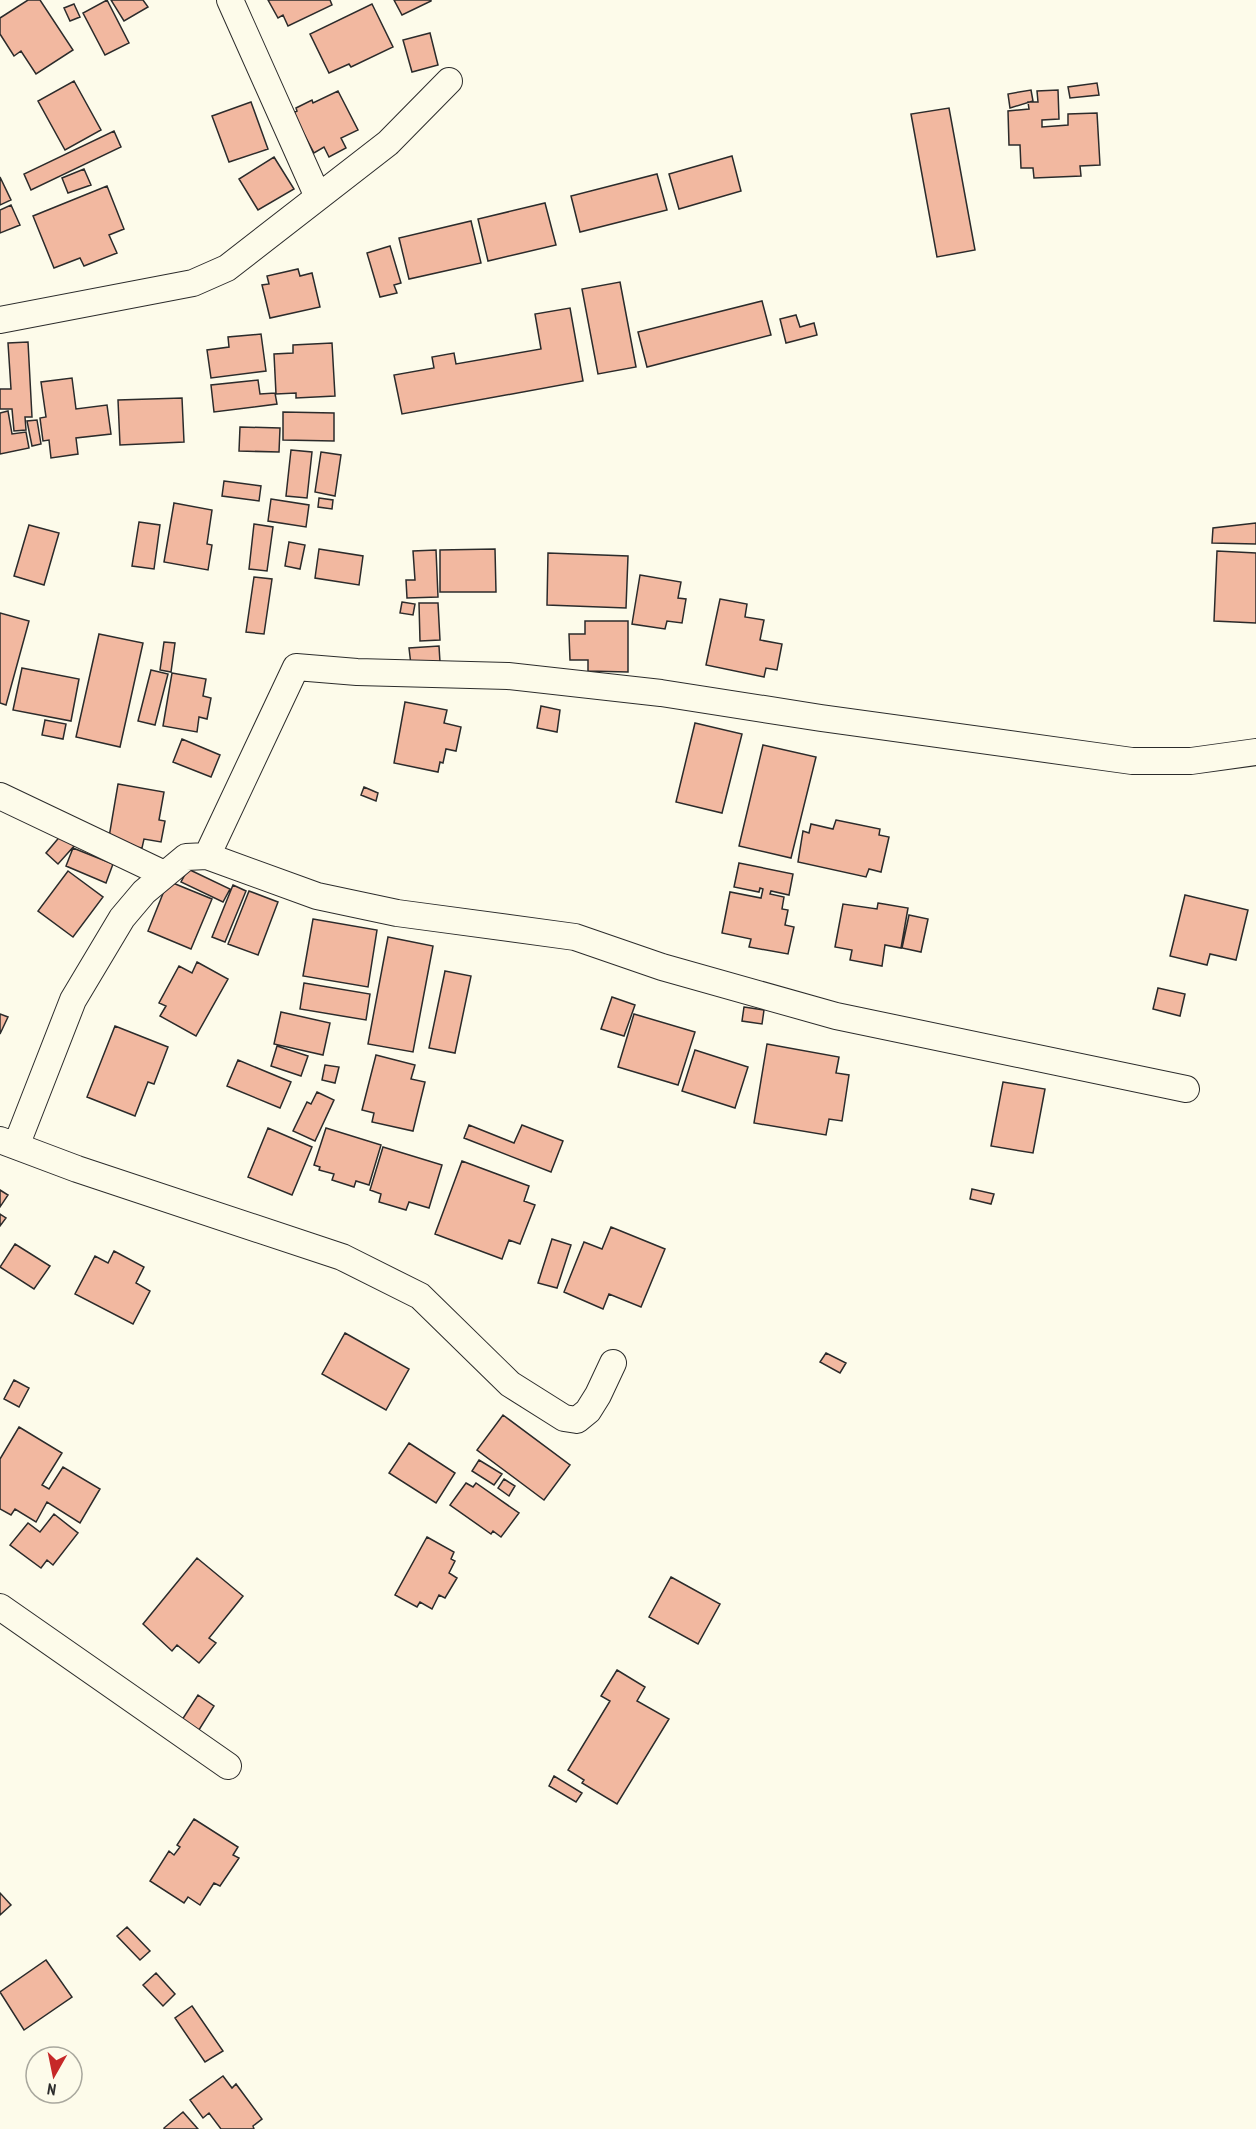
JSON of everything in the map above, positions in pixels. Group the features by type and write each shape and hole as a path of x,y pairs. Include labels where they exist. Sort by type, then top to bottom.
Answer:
{"street":[{"path":"230,0 318,197"},
{"path":"0,320 193,283 227,268 388,143 449,81"},
{"path":"207,856 290,674 299,666 357,672 508,676 661,693 821,718 1132,761 1191,761 1256,752"},
{"path":"0,796 164,874"},
{"path":"613,1363 588,1411 577,1419 564,1418 510,1384 420,1296 342,1257 77,1169 8,1143 73,1000 122,918 164,874 186,857 207,856 317,896 397,913 576,937 662,967 836,1016 1186,1089"},
{"path":"0,1607 228,1766"}],"building":[{"path":"28,0 40,0 73,50 36,74 21,51 14,56 0,34 0,18"},
{"path":"107,0 129,43 105,55 83,13"},
{"path":"111,0 143,0 148,7 124,21"},
{"path":"268,0 330,0 332,5 288,26 283,15 278,18"},
{"path":"394,0 431,0 431,1 402,15"},
{"path":"74,4 80,17 70,21 64,8"},
{"path":"372,4 393,47 351,67 349,64 329,73 310,34"},
{"path":"430,33 438,65 412,72 403,40"},
{"path":"74,81 101,130 65,150 38,101"},
{"path":"1097,83 1099,95 1070,98 1068,87"},
{"path":"1031,90 1033,101 1010,108 1008,94"},
{"path":"1058,90 1059,119 1042,120 1042,127 1068,125 1068,114 1097,113 1100,165 1080,166 1081,176 1034,178 1033,168 1021,168 1020,145 1009,145 1008,111 1029,109 1028,102 1038,102 1037,91"},
{"path":"338,91 358,130 341,138 346,148 329,157 324,147 314,153 293,113 297,111 296,108 312,100 313,103"},
{"path":"251,102 268,149 229,162 212,116"},
{"path":"949,108 975,250 937,257 911,114"},
{"path":"114,131 121,147 31,190 24,174"},
{"path":"732,156 741,191 679,209 669,174"},
{"path":"274,157 294,189 258,210 239,179"},
{"path":"84,169 91,185 68,193 62,178"},
{"path":"657,174 667,210 580,232 571,196"},
{"path":"0,177 11,200 0,205"},
{"path":"107,186 124,229 109,235 117,253 84,266 80,258 54,268 33,216"},
{"path":"545,203 556,245 488,261 478,219"},
{"path":"11,205 20,225 0,233 0,210"},
{"path":"471,221 481,263 409,279 399,238"},
{"path":"390,246 401,283 394,285 397,293 380,297 367,253"},
{"path":"298,269 300,276 312,273 320,307 270,318 262,285 269,284 267,276"},
{"path":"620,282 636,367 598,374 582,289"},
{"path":"762,301 771,335 647,367 638,332"},
{"path":"570,308 583,381 402,414 394,375 434,368 432,357 454,353 456,364 541,349 535,314"},
{"path":"796,315 800,327 814,323 817,335 786,343 780,319"},
{"path":"261,334 266,371 211,378 207,350 229,347 228,337"},
{"path":"28,342 32,417 25,417 26,430 14,431 12,409 0,409 0,389 11,389 8,343"},
{"path":"332,343 335,396 296,398 296,393 276,394 274,354 293,353 293,345"},
{"path":"72,378 76,409 107,405 111,434 76,438 78,454 51,458 49,440 43,441 40,418 46,417 41,382"},
{"path":"258,380 260,394 275,393 277,404 214,412 211,385"},
{"path":"182,398 184,442 120,445 118,400"},
{"path":"8,411 12,434 26,432 29,448 0,454 0,413"},
{"path":"283,412 334,413 334,441 283,440"},
{"path":"37,420 41,444 32,446 27,421"},
{"path":"240,427 280,428 279,452 239,451"},
{"path":"291,450 312,452 307,498 286,496"},
{"path":"321,452 341,455 335,496 315,492"},
{"path":"224,481 261,486 259,501 222,496"},
{"path":"319,498 333,500 332,509 318,507"},
{"path":"271,499 309,505 306,527 268,521"},
{"path":"174,503 212,510 207,544 212,545 208,570 164,562"},
{"path":"139,522 160,525 154,569 132,566"},
{"path":"1256,523 1256,544 1212,543 1213,528"},
{"path":"254,524 273,527 267,571 249,569"},
{"path":"29,525 59,533 44,585 14,576"},
{"path":"289,542 305,545 300,569 285,566"},
{"path":"319,549 363,556 359,585 315,578"},
{"path":"495,549 496,592 440,592 440,550"},
{"path":"436,550 438,597 407,598 406,580 415,580 413,551"},
{"path":"1217,551 1256,553 1256,623 1214,621"},
{"path":"548,553 628,556 626,608 547,605"},
{"path":"640,575 681,582 678,598 686,599 682,623 667,621 665,629 632,624"},
{"path":"254,577 272,579 264,634 246,632"},
{"path":"720,599 747,604 745,617 764,620 760,640 782,644 777,670 766,668 764,677 706,665"},
{"path":"402,602 415,604 413,615 400,613"},
{"path":"419,603 438,603 440,640 420,641"},
{"path":"0,613 29,621 6,705 0,703"},
{"path":"585,621 628,621 628,672 588,671 588,660 570,660 569,634 585,634"},
{"path":"99,634 143,643 120,747 76,737"},
{"path":"164,642 175,643 171,672 160,670"},
{"path":"439,646 440,662 411,665 409,648"},
{"path":"22,668 79,679 71,721 13,710"},
{"path":"151,670 168,674 155,725 138,721"},
{"path":"172,673 206,679 203,696 211,698 207,719 199,717 197,732 163,726"},
{"path":"405,702 447,710 444,723 461,727 456,751 446,749 438,772 394,763"},
{"path":"541,706 560,710 557,732 537,728"},
{"path":"45,720 66,724 63,739 42,735"},
{"path":"695,723 742,734 722,813 676,802"},
{"path":"182,739 220,755 211,777 173,762"},
{"path":"763,745 816,757 791,858 739,846"},
{"path":"118,784 164,792 159,820 165,821 161,842 144,839 142,848 108,843"},
{"path":"364,787 378,793 376,801 361,795"},
{"path":"836,820 880,829 879,835 889,837 881,872 869,869 866,877 798,862 803,831 809,833 811,824 833,829"},
{"path":"62,834 75,845 58,864 46,853"},
{"path":"73,848 113,864 106,883 66,866"},
{"path":"739,863 793,874 789,895 771,891 770,894 784,897 782,909 788,910 785,925 794,927 788,954 749,947 751,939 722,933 730,892 761,898 763,889 760,888 759,892 734,887"},
{"path":"188,869 230,889 223,902 181,882"},
{"path":"68,871 103,897 73,937 38,911"},
{"path":"168,881 212,899 191,949 148,931"},
{"path":"233,885 246,891 225,942 212,937"},
{"path":"249,891 278,902 258,955 228,944"},
{"path":"1185,895 1248,910 1236,960 1210,954 1207,965 1170,956"},
{"path":"878,903 908,908 901,948 885,945 882,966 850,960 852,950 835,947 843,904 877,909"},
{"path":"909,915 928,919 921,952 902,948"},
{"path":"313,919 377,930 368,987 303,976"},
{"path":"388,937 433,946 413,1052 368,1044"},
{"path":"197,962 228,979 196,1036 160,1016 166,1006 159,1003 179,966 192,973"},
{"path":"445,971 471,976 455,1053 429,1048"},
{"path":"304,983 370,994 366,1020 300,1009"},
{"path":"1158,988 1185,994 1180,1016 1153,1009"},
{"path":"612,997 635,1005 624,1036 601,1029"},
{"path":"744,1007 764,1010 762,1024 742,1021"},
{"path":"281,1012 330,1023 323,1055 274,1044"},
{"path":"0,1014 8,1017 0,1034"},
{"path":"634,1014 695,1032 678,1085 618,1067"},
{"path":"115,1026 168,1047 154,1084 148,1082 135,1116 87,1097"},
{"path":"767,1044 839,1057 836,1073 849,1075 842,1121 829,1119 826,1135 754,1123"},
{"path":"277,1046 308,1056 301,1076 271,1066"},
{"path":"695,1050 748,1067 735,1108 682,1091"},
{"path":"376,1055 415,1065 411,1079 425,1082 413,1131 372,1122 374,1113 362,1110"},
{"path":"238,1060 291,1082 280,1108 227,1086"},
{"path":"325,1065 339,1067 335,1083 322,1080"},
{"path":"1003,1082 1045,1089 1033,1153 991,1146"},
{"path":"317,1092 334,1100 315,1141 293,1131 307,1102 311,1104"},
{"path":"469,1125 514,1143 522,1125 563,1141 551,1172 464,1138"},
{"path":"268,1128 312,1147 292,1195 248,1177"},
{"path":"326,1128 381,1145 369,1185 356,1181 354,1187 332,1180 334,1174 319,1170 320,1167 314,1165"},
{"path":"383,1147 442,1165 429,1208 409,1202 406,1210 379,1202 381,1194 370,1190"},
{"path":"462,1161 529,1186 524,1201 535,1205 520,1244 509,1240 502,1259 435,1234"},
{"path":"972,1189 994,1194 991,1204 970,1199"},
{"path":"0,1190 8,1195 0,1207"},
{"path":"0,1214 6,1218 0,1226"},
{"path":"611,1227 665,1249 641,1307 609,1294 603,1309 564,1292 584,1242 602,1249"},
{"path":"552,1239 571,1245 557,1288 538,1283"},
{"path":"15,1244 50,1266 34,1289 0,1267"},
{"path":"114,1251 144,1267 136,1283 150,1291 133,1324 75,1294 95,1256 108,1263"},
{"path":"345,1333 409,1369 386,1410 322,1374"},
{"path":"826,1353 846,1363 840,1373 820,1362"},
{"path":"14,1380 29,1388 19,1407 4,1399"},
{"path":"503,1415 570,1465 544,1500 477,1450"},
{"path":"19,1427 62,1453 42,1485 49,1489 63,1467 100,1489 80,1523 47,1502 36,1522 15,1509 11,1515 0,1509 0,1459"},
{"path":"409,1443 455,1473 436,1503 389,1473"},
{"path":"479,1460 502,1474 494,1485 472,1471"},
{"path":"504,1479 515,1486 509,1496 498,1488"},
{"path":"466,1483 473,1487 476,1483 519,1513 501,1537 493,1531 491,1534 450,1505"},
{"path":"54,1514 78,1533 53,1565 47,1560 41,1568 10,1545 28,1523 40,1532"},
{"path":"427,1537 454,1552 451,1559 455,1561 449,1573 457,1578 445,1598 439,1595 432,1609 420,1602 417,1607 395,1595"},
{"path":"197,1558 243,1596 209,1638 216,1643 199,1663 177,1645 172,1651 143,1624"},
{"path":"671,1577 720,1604 698,1644 649,1617"},
{"path":"617,1670 645,1687 637,1701 669,1719 617,1804 582,1783 584,1780 568,1770 610,1701 601,1696"},
{"path":"198,1695 214,1706 197,1733 180,1723"},
{"path":"554,1776 582,1793 576,1802 549,1786"},
{"path":"194,1819 238,1847 233,1855 239,1858 220,1886 214,1883 200,1905 188,1897 184,1903 150,1881 169,1851 174,1855 180,1847 177,1845"},
{"path":"0,1893 11,1905 0,1915"},
{"path":"127,1927 150,1951 140,1960 117,1936"},
{"path":"46,1960 72,1997 24,2030 0,1992"},
{"path":"156,1973 175,1994 163,2006 143,1985"},
{"path":"192,2006 223,2051 205,2062 175,2018"},
{"path":"223,2076 232,2088 236,2084 262,2119 253,2126 254,2129 221,2129 209,2113 203,2118 190,2100"},
{"path":"183,2112 198,2129 164,2129 164,2128"}]}
